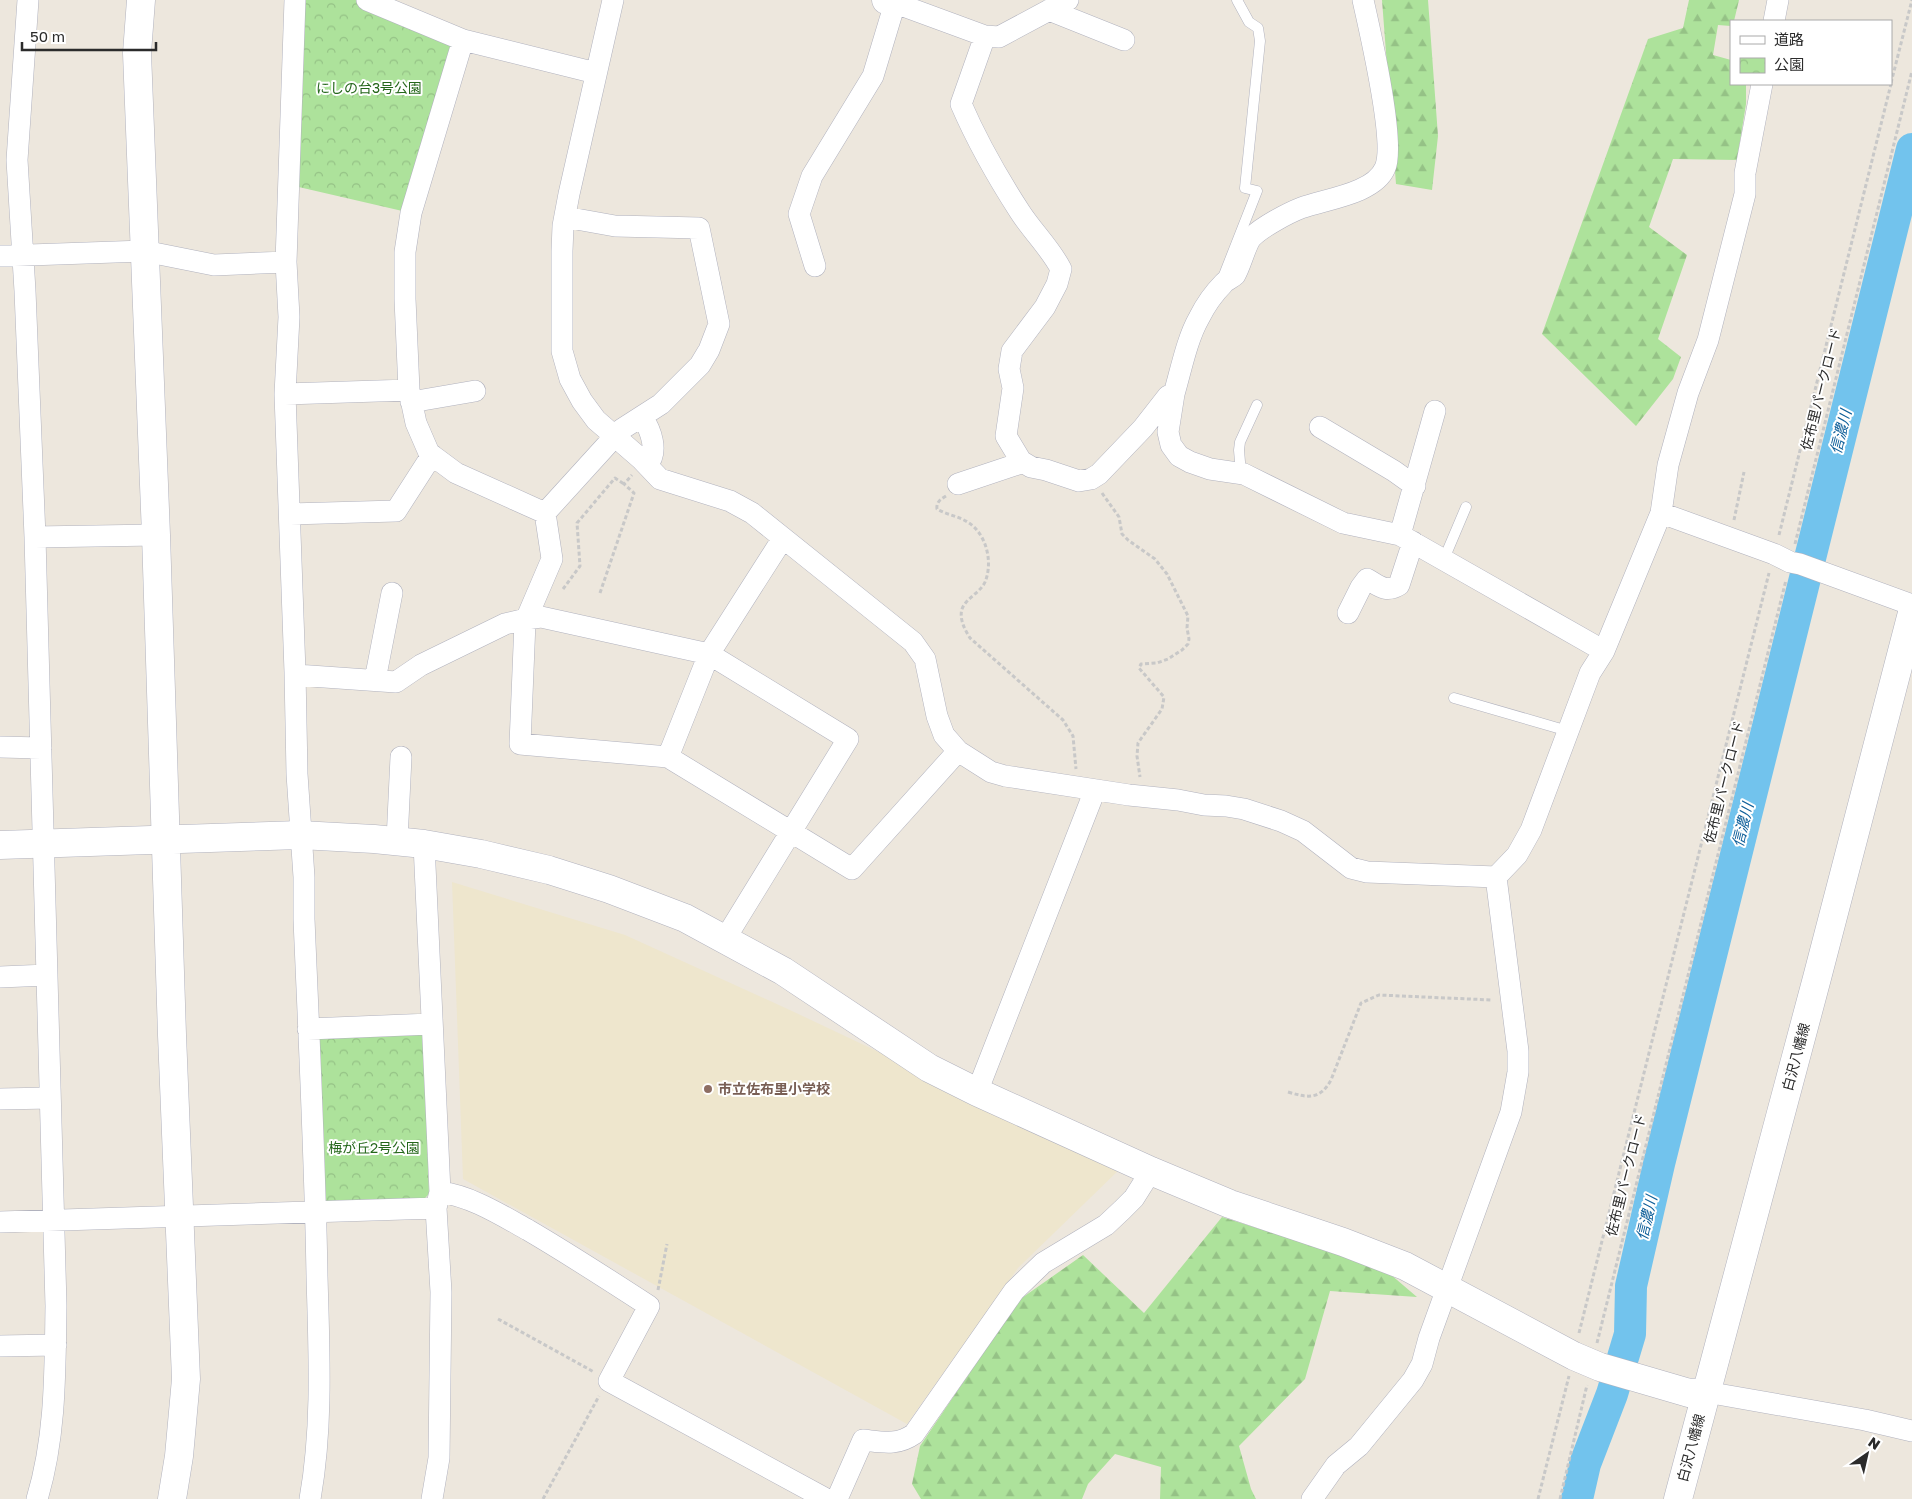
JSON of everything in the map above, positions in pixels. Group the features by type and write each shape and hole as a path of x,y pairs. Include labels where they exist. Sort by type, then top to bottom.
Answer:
{"street":[{"path":"28,0 9,160 25,291 35,537 48,975 56,1345 55,1404 50,1442 37,1499"},
{"path":"141,0 137,53 186,1379 179,1456 172,1499"},
{"path":"295,0 286,262 289,318 285,394 296,675 297,774 304,877 316,1211 320,1388 310,1499"},
{"path":"367,0 463,40 596,73"},
{"path":"613,0 565,217 562,251 562,351 570,379 582,401 596,420 645,463 660,479 730,501 752,513 913,642 925,659 937,716 944,735 958,751 991,772 1085,789 1204,805 1226,806 1263,815 1303,831 1351,868 1368,872 1496,877 1517,855 1531,830 1590,673 1604,651 1661,513 1668,465 1688,392 1708,340 1746,194 1745,173 1762,85"},
{"path":"815,266 799,214 812,176 873,76 892,1 985,36 999,37 1068,0"},
{"path":"1363,0 1378,70 1388,162 1379,178 1365,186 1345,195 1301,208 1267,226 1251,238 1234,276 1224,282 1199,318 1174,394 1168,432 1171,445 1179,456 1190,462 1210,469 1241,474 1343,523 1407,538 1604,651"},
{"path":"1774,20 1778,0"},
{"path":"1049,10 1124,40"},
{"path":"985,36 961,104 970,125 1020,212 1055,258 1061,269 1057,284 1045,307 1012,351 1009,369 1012,388 1006,436 1021,461 1031,467 1079,481 1091,479 1100,474 1143,428 1168,396 1174,394"},
{"path":"463,40 411,213 405,252 405,299 410,396 416,424 429,453 456,473 545,513"},
{"path":"545,513 614,436 661,404 700,365 719,324 700,228 615,226 565,217"},
{"path":"0,256 144,251 214,265 286,262"},
{"path":"285,394 410,396 476,391"},
{"path":"1348,613 1367,579 1385,589 1392,590 1399,585 1415,486 1435,410"},
{"path":"642,417 651,434 653,450 651,460 645,463"},
{"path":"1320,427 1394,471 1415,486"},
{"path":"290,514 396,511 432,455"},
{"path":"958,484 1018,464 1021,461"},
{"path":"545,513 552,559 525,622 520,744 668,756 852,869 958,751"},
{"path":"1661,513 1912,604"},
{"path":"35,537 156,534"},
{"path":"668,756 709,654 783,538"},
{"path":"375,680 392,593"},
{"name":"白沢八幡線","path":"1678,1499 1815,987 1912,614"},
{"path":"296,675 396,682 429,661 505,624 541,617 709,654 848,739 725,939"},
{"path":"0,747 41,748"},
{"path":"397,841 401,757"},
{"path":"978,1092 1085,789"},
{"path":"0,845 300,835 424,844 481,854 558,873 609,889 685,918 783,971 929,1068 978,1092 1150,1171 1230,1204 1396,1262 1589,1362 1689,1393 1706,1392 1865,1420 1912,1431"},
{"path":"424,844 441,1292 439,1458 432,1499"},
{"path":"1312,1499 1336,1465 1359,1446 1413,1380 1422,1364 1511,1112 1518,1072 1518,1051 1496,877"},
{"path":"0,977 48,975"},
{"path":"308,1029 431,1024"},
{"path":"0,1099 50,1098"},
{"path":"837,1499 863,1440 892,1444 905,1440 914,1434 1014,1291 1043,1264 1106,1225 1134,1198 1150,1171"},
{"path":"0,1222 316,1211 438,1200 455,1194 504,1217 574,1257 649,1306 609,1381 826,1499"},
{"path":"0,1346 56,1345"}],"lane":[{"path":"1224,282 1224,275 1257,191 1245,188 1260,41 1258,28 1249,22 1237,0"},
{"path":"1241,474 1240,442 1257,405"},
{"path":"1444,559 1466,507"},
{"path":"1454,698 1568,731"}],"path":[{"path":"1892,80 1912,0"},
{"name":"佐布里パークロード","path":"1560,1499 1582,1414 1589,1362 1788,560 1912,71"},
{"path":"1538,1499 1589,1362 1788,560 1891,85"},
{"path":"624,484 645,463"},
{"path":"1730,538 1744,472"},
{"path":"562,589 580,566 577,523 615,478 634,493 600,592"},
{"path":"1091,479 1118,517 1122,534 1155,559 1167,574 1188,616 1188,644 1168,659 1141,664 1139,668 1164,697 1162,710 1138,743 1137,756 1140,777 1145,790 1144,797"},
{"path":"958,484 955,489 940,500 937,509 969,523 978,531 985,541 988,570 984,583 965,603 962,610 961,618 965,629 970,638 1063,720 1073,736 1076,762 1085,789"},
{"path":"1288,1092 1306,1096 1318,1096 1326,1089 1361,1003 1367,999 1379,995 1510,999"},
{"path":"649,1306 658,1294 667,1244"},
{"path":"498,1320 609,1381 543,1499"}],"shaded area":[{"name":"市立佐布里小学校","path":"452,882 625,935 792,1011 1122,1167 1018,1268 907,1424 463,1179"}],"green space":[{"name":"にしの台3号公園","path":"295,0 367,0 463,40 411,213 290,185"},
{"path":"1382,0 1428,0 1438,136 1432,190 1396,184"},
{"path":"1689,0 1739,0 1734,20 1730,20 1730,26 1718,25 1713,55 1730,60 1730,85 1746,85 1746,104 1737,160 1673,159 1649,227 1687,255 1658,339 1681,357 1673,379 1636,426 1542,334 1648,39 1683,28"},
{"name":"梅が丘2号公園","path":"323,1034 424,1035 429,1194 422,1201 329,1203 322,1197 318,1041"},
{"path":"1222,1217 1383,1268 1417,1297 1330,1291 1305,1379 1239,1446 1251,1489 1256,1499 1160,1499 1161,1467 1115,1454 1088,1484 1082,1499 921,1499 912,1484 920,1446 1019,1300 1083,1255 1144,1313"}],"waterway":[{"name":"信濃川","path":"1577,1499 1585,1464 1612,1394 1630,1334 1631,1286 1659,1164 1912,149"}],"place":[{"name":"市立佐布里小学校","path":"708,1089"}]}
